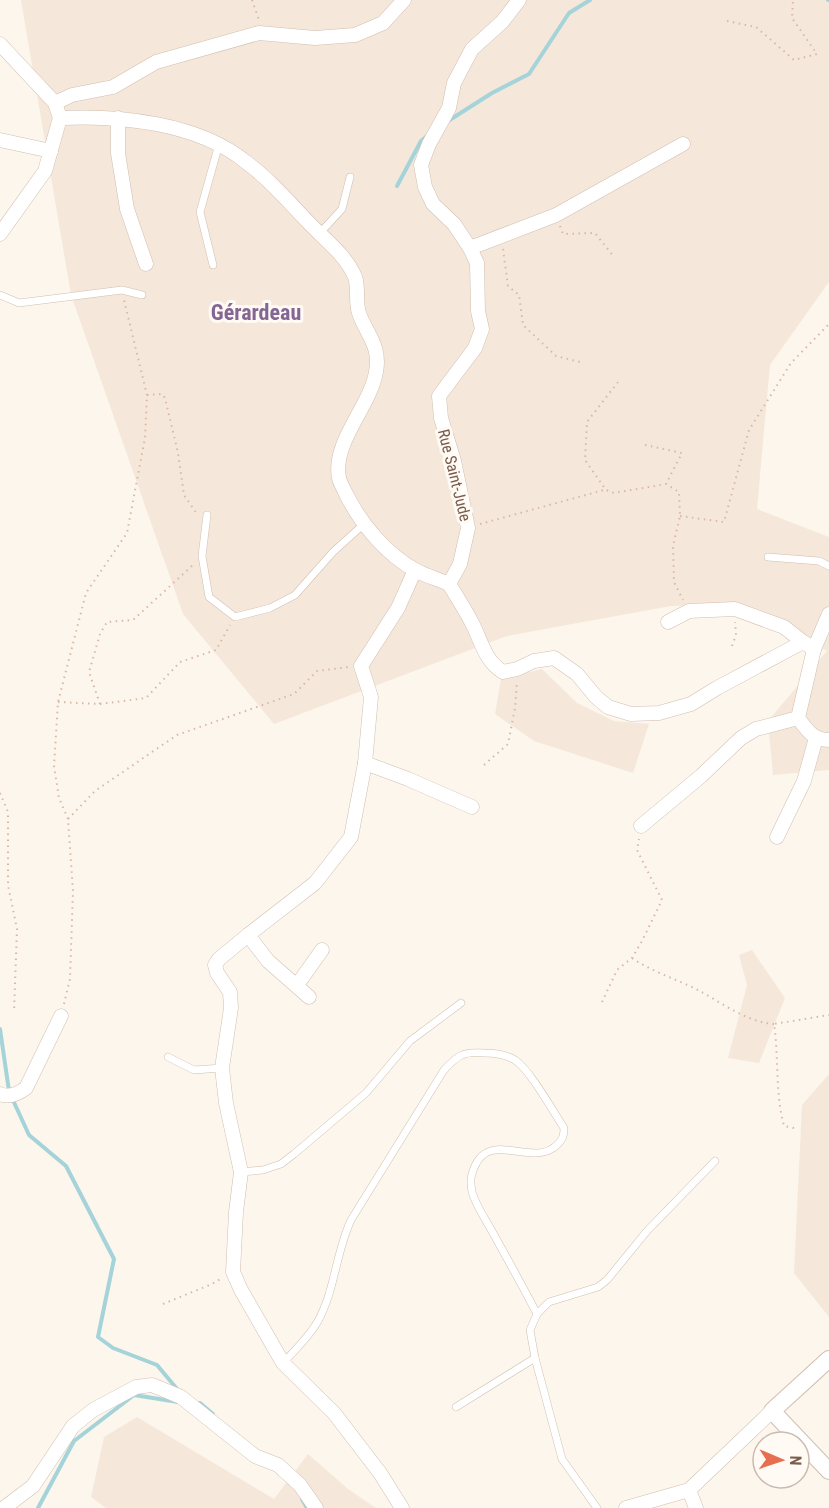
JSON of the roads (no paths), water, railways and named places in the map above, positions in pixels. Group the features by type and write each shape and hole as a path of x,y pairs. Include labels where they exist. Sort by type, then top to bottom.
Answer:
{"street":[{"path":"55,103 72,95 113,87 156,62 259,33 315,38 355,35 383,22 404,0"},
{"name":"Rue Saint-Jude","path":"449,584 460,564 468,528 454,461 441,418 439,396 475,348 482,329 478,312 477,264 470,248 454,224 433,204 425,187 421,165 429,144 449,108 453,83 472,50 502,22 519,0"},
{"path":"0,44 55,103 60,118 45,171 0,234"},
{"path":"60,118 96,116 118,118 180,130 219,144 246,161 283,195 346,262 356,279 359,314 376,350 376,372 367,398 339,456 339,478 364,524 379,542 415,570 449,584 473,624 486,656 493,666 503,672 517,669 534,661 554,658 577,674 596,697 608,707 631,714 659,713 691,704 717,688 809,646"},
{"path":"118,118 118,153 127,209 146,264"},
{"path":"0,140 51,151"},
{"path":"470,248 555,215 683,144"},
{"path":"402,1508 380,1473 334,1413 283,1363 233,1272 241,1172 225,1103 222,1068 231,1008 230,992 217,973 215,965 248,935 315,884 351,837 365,763 371,697 361,666 398,608 415,570"},
{"path":"668,622 689,611 735,609 784,627 809,646"},
{"path":"777,837 822,739 810,733 798,718 809,646 829,614"},
{"path":"640,826 701,776 741,738 756,729 798,718"},
{"path":"365,763 472,807"},
{"path":"248,935 268,961 309,997"},
{"path":"297,985 322,950"},
{"path":"0,1094 5,1096 17,1094 26,1088 61,1016"},
{"path":"626,1508 689,1490 829,1359"},
{"path":"4,1508 33,1486 73,1426 93,1410 136,1387 152,1385 181,1397 255,1456 278,1465 300,1485 316,1508"},
{"path":"772,1411 829,1471"},
{"path":"689,1490 696,1508"}],"lane":[{"path":"213,265 200,212 219,144"},
{"path":"319,234 342,209 350,177"},
{"path":"0,295 19,303 122,290 142,295"},
{"path":"207,515 202,556 209,597 235,617 270,608 295,595 333,552 364,524"},
{"path":"768,557 819,561 829,566"},
{"path":"241,1172 263,1170 280,1164 294,1154 366,1093 410,1041 461,1003"},
{"path":"283,1363 310,1334 319,1319 351,1220 444,1070 457,1056 472,1052 499,1053 519,1064 525,1069 564,1128 560,1142 549,1151 541,1153 506,1149 490,1150 477,1162 471,1174 472,1193 537,1314"},
{"path":"168,1057 194,1071 222,1068"},
{"path":"597,1508 562,1459 535,1358 530,1330 537,1314 549,1302 598,1287 607,1280 647,1231 715,1161"},
{"path":"456,1407 535,1358"}],"waterway":[{"path":"448,121 492,93 529,74 569,13 590,0"},
{"path":"397,186 421,141 427,136"},
{"path":"0,1029 9,1091"},
{"path":"12,1098 29,1135 66,1166 114,1259 98,1337 113,1348 157,1365 177,1389"},
{"path":"38,1508 74,1441 134,1395 178,1402"},
{"path":"194,1404 200,1403 213,1414"},
{"path":"302,1499 307,1508"}],"district":[{"name":"Gérardeau","path":"256,312"}]}
